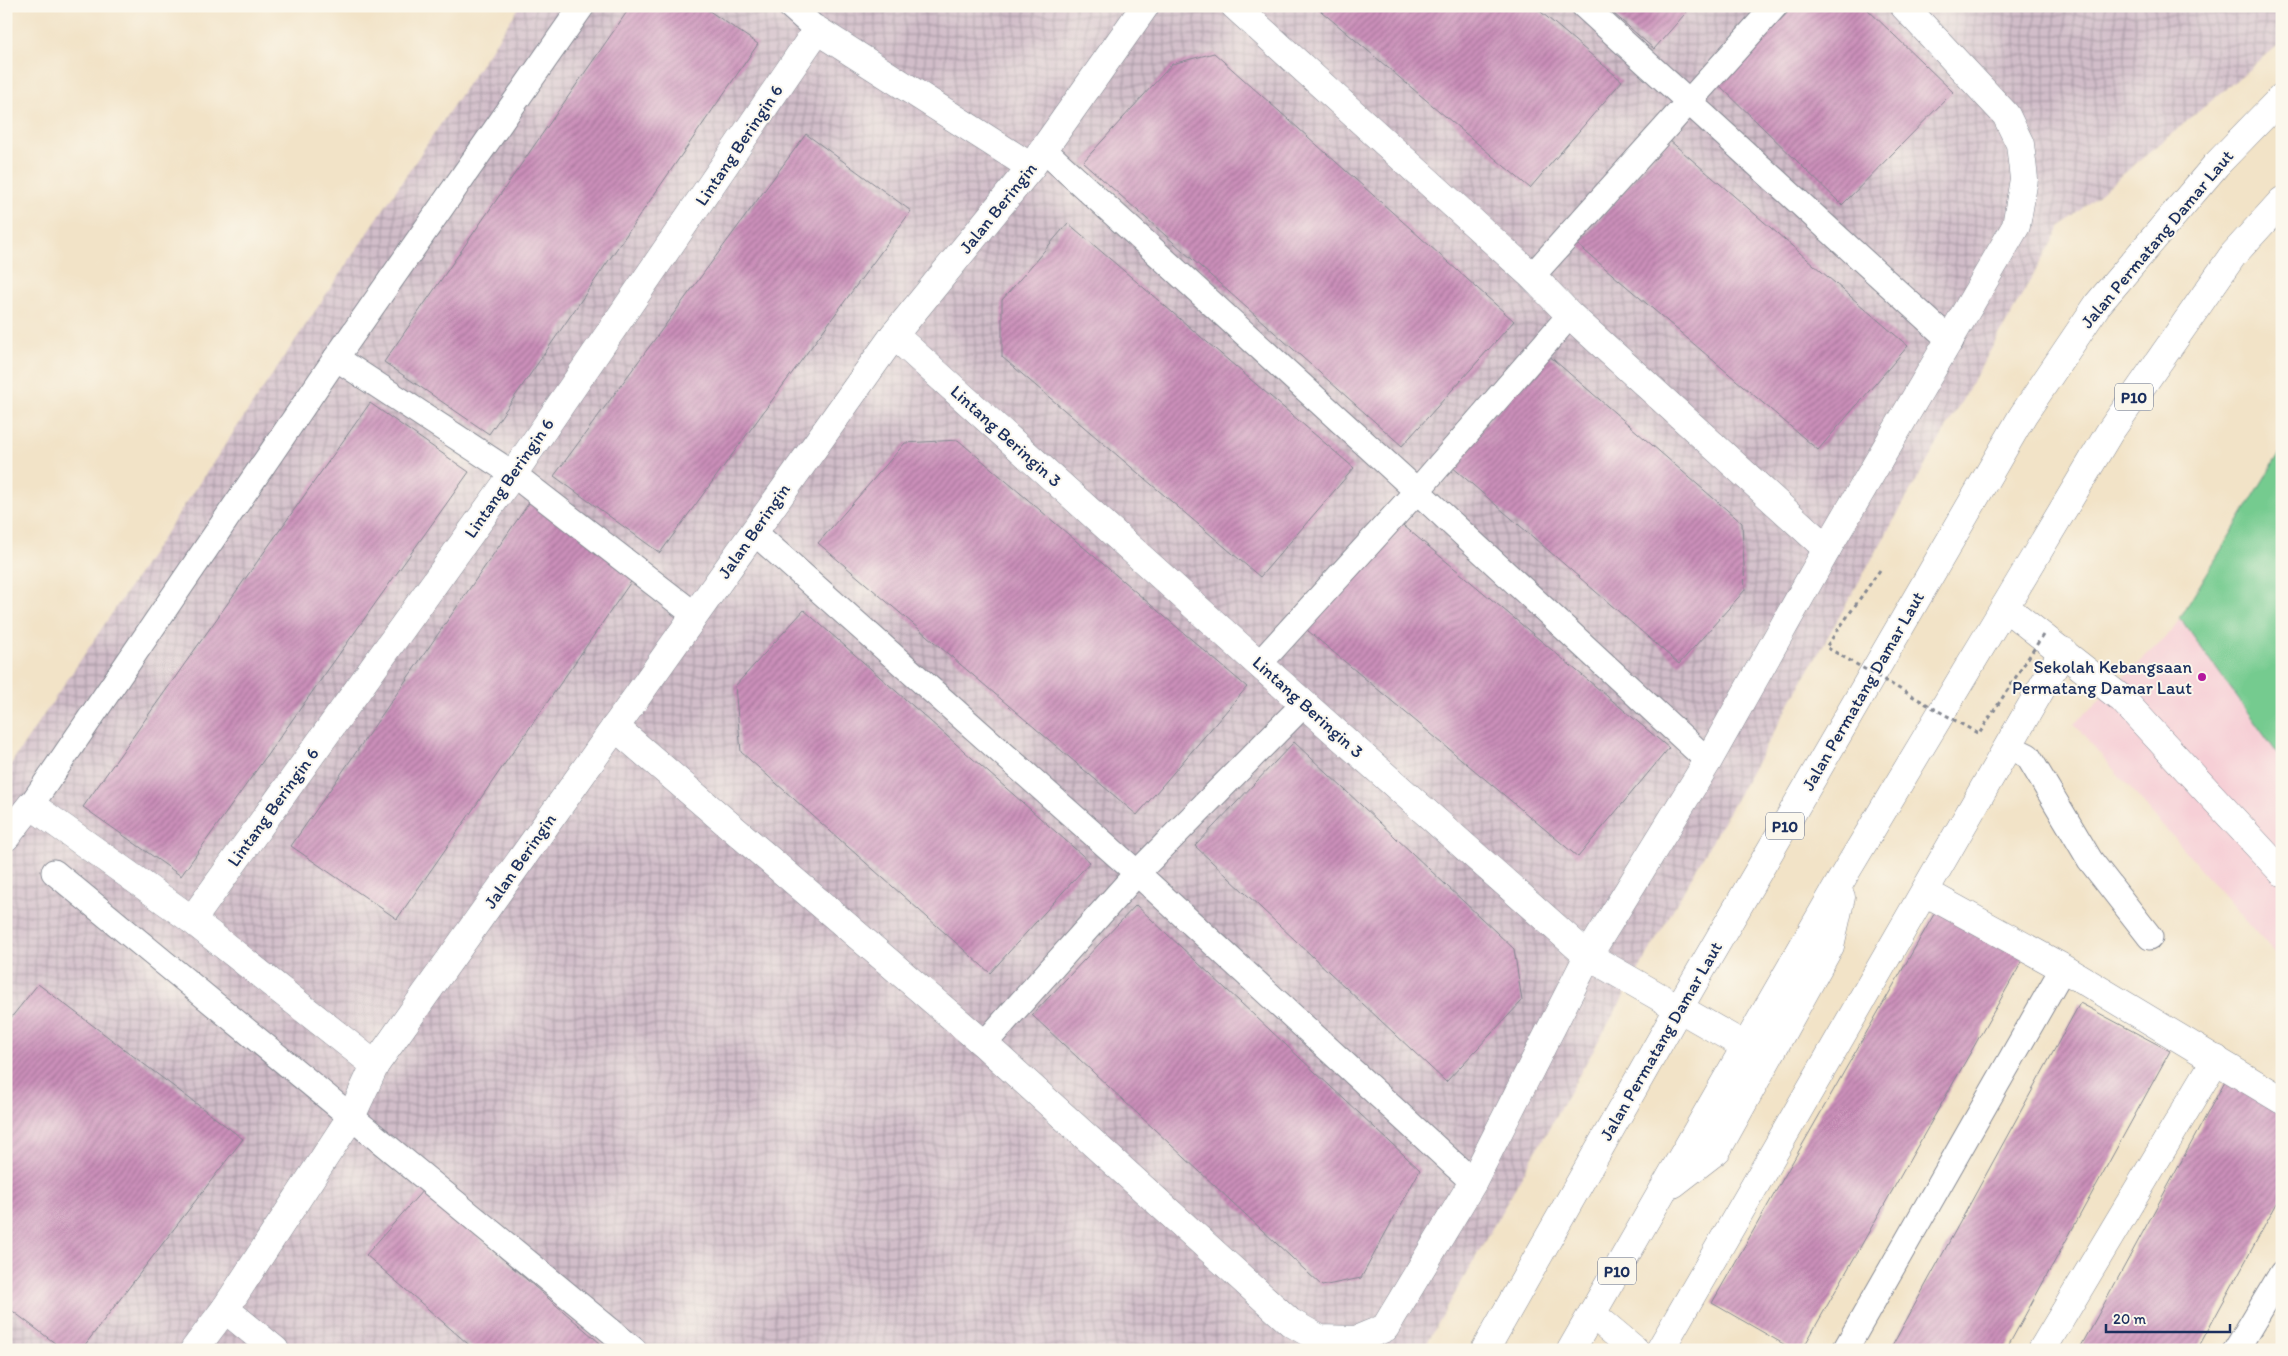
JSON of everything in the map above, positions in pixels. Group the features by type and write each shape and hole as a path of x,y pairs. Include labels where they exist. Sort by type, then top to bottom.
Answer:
{"main road":[{"name":"Jalan Beringin","path":"194,1350 225,1309 350,1117 375,1065 894,335 1038,159 1145,6"},
{"path":"1235,6 1532,276 1570,315 1827,549"},
{"path":"615,727 984,1044 1290,1322 1320,1339 1356,1340 1385,1328 1473,1182 1588,956 1708,761 1827,549 2016,226 2024,179 2020,144 2006,115 1904,6"},
{"path":"817,30 1038,159"},
{"name":"Lintang Beringin 6","path":"192,920 513,474 817,30"},
{"name":"Jalan Permatang Damar Laut","path":"1485,1350 1679,1008 2023,415 2098,304 2216,165 2282,97"},
{"name":"P10","path":"1571,1350 1847,870 2109,433 2233,254 2282,201"},
{"name":"Lintang Beringin 3","path":"894,335 1259,664 1588,956 1745,1046"},
{"path":"2005,607 2122,699 2282,872"},
{"path":"1660,1350 2008,746 2053,643"},
{"path":"7,836 31,805 192,920 375,1065"},
{"path":"1662,1192 1717,1150 1830,946 1847,870"},
{"path":"1925,892 2063,968 2282,1100"},
{"path":"2042,1350 2216,1059"},
{"path":"225,1309 275,1350"},
{"path":"1592,1314 1635,1350"}],"lane":[{"path":"31,805 336,358 582,6"},
{"path":"790,6 817,30"},
{"path":"1584,6 1950,340"},
{"path":"1532,276 1775,6"},
{"path":"1038,159 1417,491 1708,761"},
{"path":"1259,664 1417,491 1570,315"},
{"path":"336,358 513,474 695,615"},
{"path":"754,532 1137,873 1473,1182"},
{"path":"984,1044 1137,873 1304,704"},
{"path":"2008,746 2028,756 2090,860 2150,936"},
{"path":"54,872 634,1350"},
{"path":"1845,1350 2063,968"},
{"path":"2236,1350 2282,1273"}],"path":[{"path":"1880,570 1826,647 1979,734 2053,643"}],"shaded area":[{"path":"520,6 2282,6 2282,42 2061,226 1423,1350 6,1350 6,771"},
{"name":"Sekolah Kebangsaan Permatang Damar Laut","path":"2282,449 2282,962 2074,724 2172,631"}],"green space":[{"path":"2282,449 2282,760 2180,618"}],"building":[{"path":"631,6 702,6 758,44 489,434 384,362"},
{"path":"1315,6 1534,6 1622,81 1530,188"},
{"path":"1605,6 1692,6 1654,49"},
{"path":"1794,6 1864,6 1953,92 1842,205 1718,84"},
{"path":"1214,53 1514,321 1402,446 1083,162 1172,64"},
{"path":"806,134 911,211 660,553 554,476"},
{"path":"1669,140 1908,346 1818,450 1578,245"},
{"path":"1068,223 1354,468 1260,577 1002,357 1002,300"},
{"path":"1547,354 1742,523 1745,590 1679,664 1450,465"},
{"path":"370,403 469,472 181,876 83,807"},
{"path":"958,440 1247,687 1137,815 818,543 905,443"},
{"path":"531,500 637,573 397,919 291,846"},
{"path":"1398,521 1669,748 1578,857 1307,630"},
{"path":"804,610 1090,862 990,973 741,752 735,686"},
{"path":"1294,742 1514,949 1522,1001 1446,1082 1195,846"},
{"path":"1136,905 1420,1170 1361,1278 1322,1286 1032,1015"},
{"path":"1937,909 2024,958 1802,1350 1794,1350 1712,1303"},
{"path":"38,984 243,1139 81,1350 64,1350 6,1306 6,1024"},
{"path":"2080,1003 2170,1051 2006,1350 1890,1350"},
{"path":"2225,1081 2282,1111 2282,1194 2197,1350 2079,1350"},
{"path":"423,1190 608,1350 475,1350 366,1255"}],"place":[{"name":"Sekolah Kebangsaan Permatang Damar Laut","path":"2202,677"}]}
